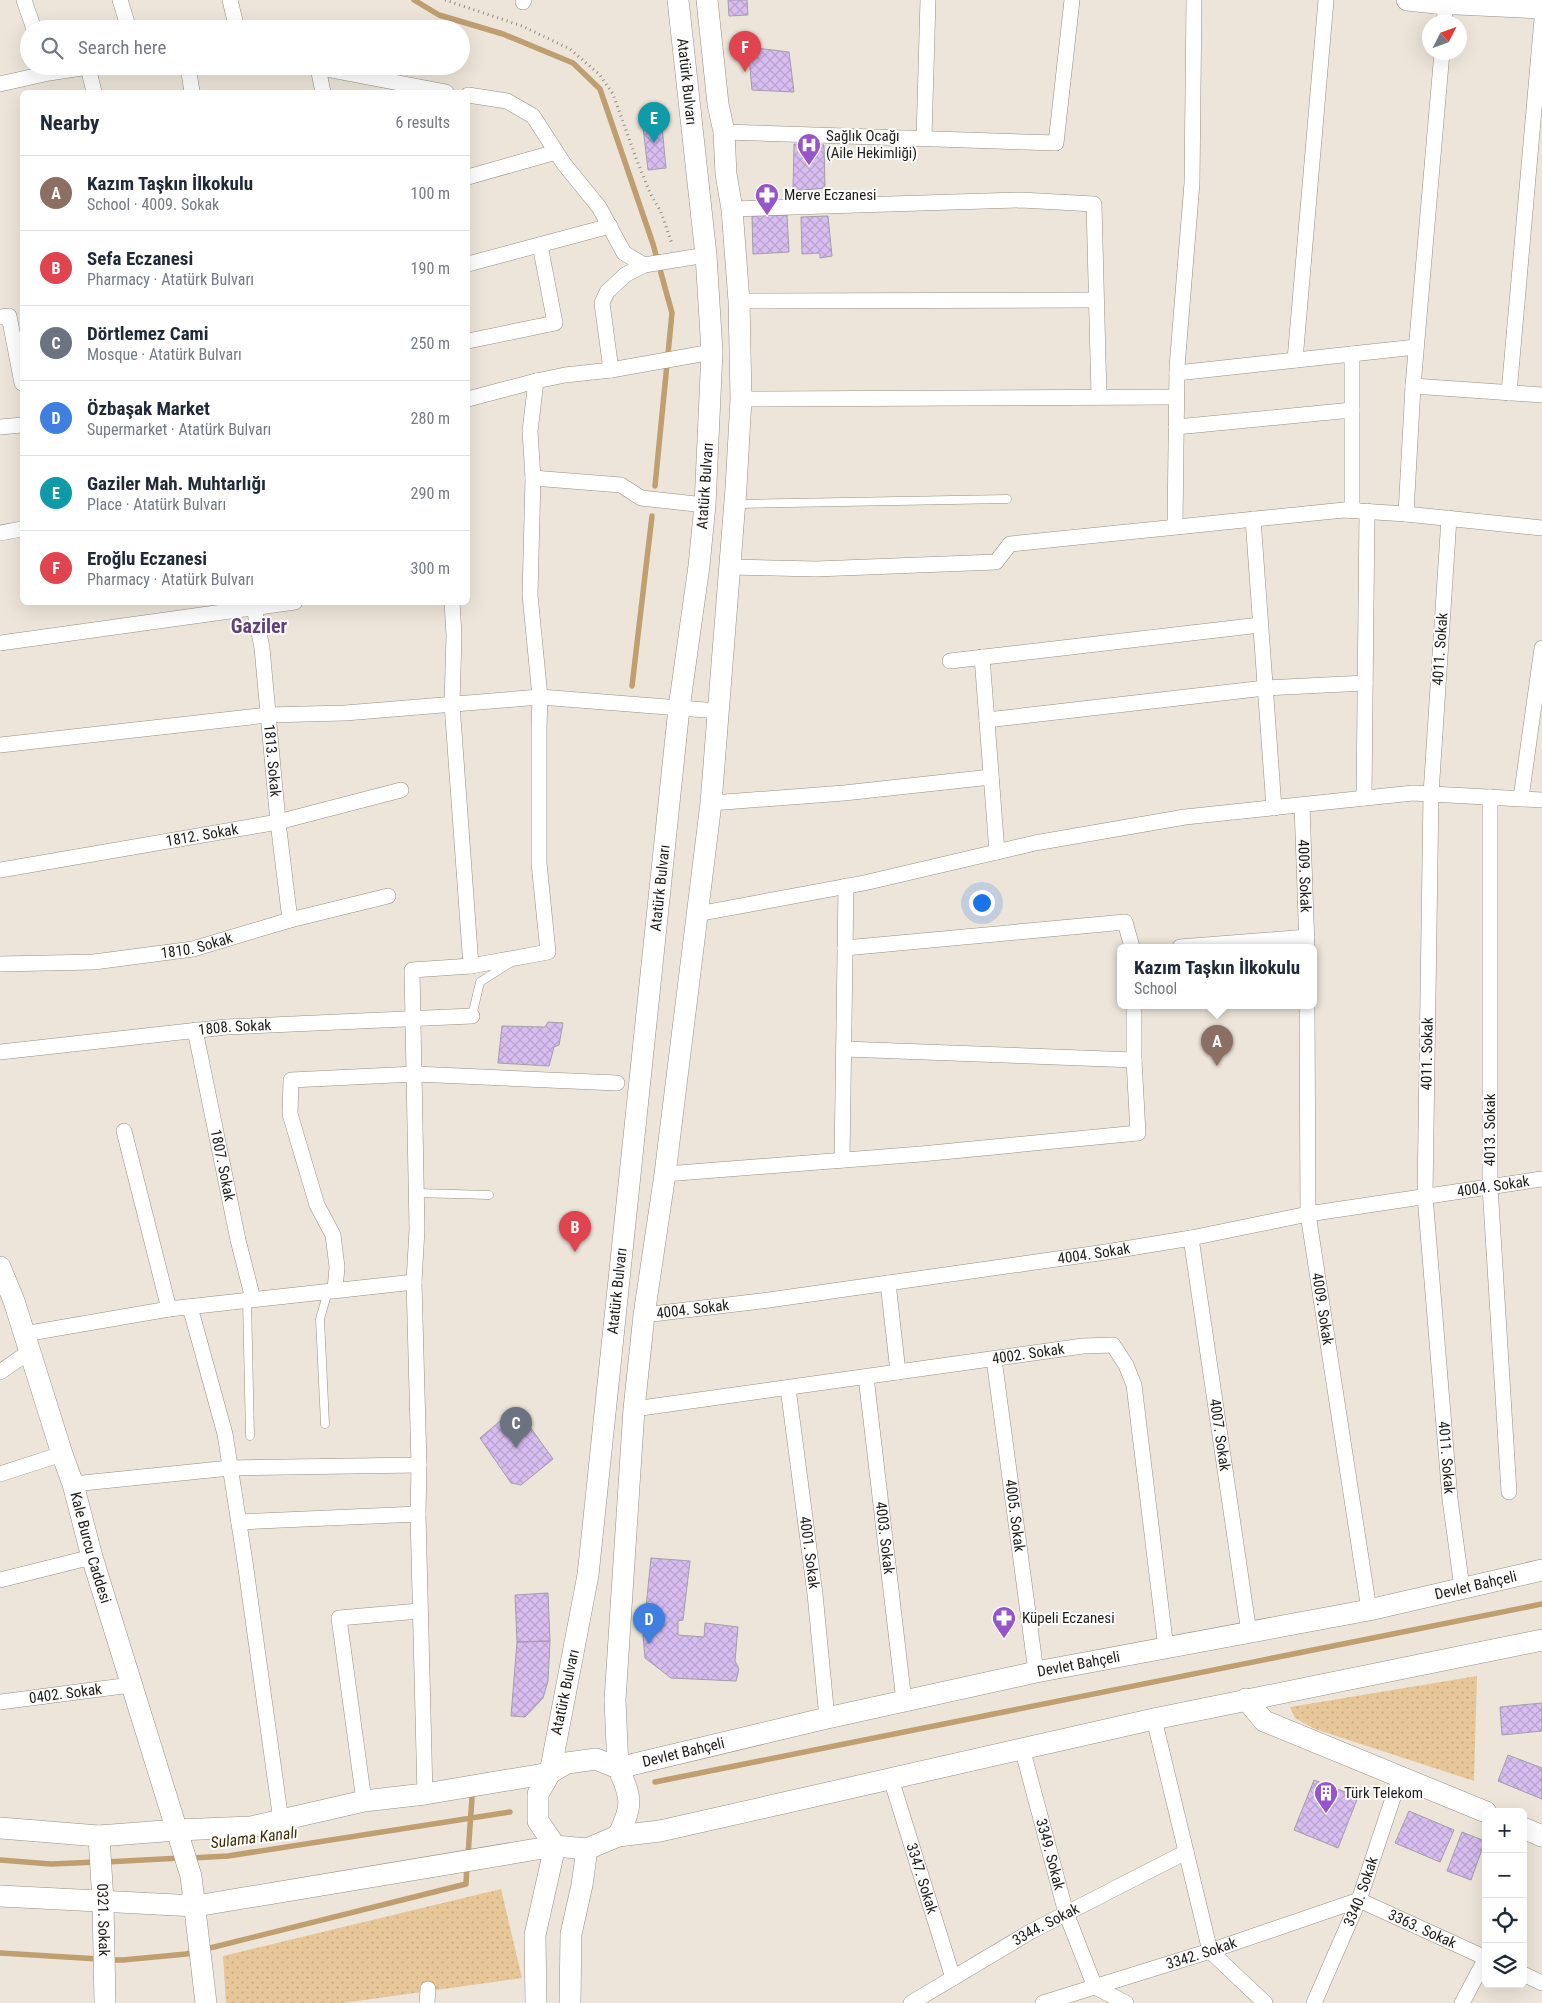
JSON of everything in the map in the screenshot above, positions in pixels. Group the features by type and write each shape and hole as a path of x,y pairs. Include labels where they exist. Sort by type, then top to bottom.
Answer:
{"street":[{"path":"24,0 31,20"},
{"path":"120,0 126,20"},
{"path":"230,0 235,20"},
{"name":"Atatürk Bulvarı","path":"550,1773 588,1575 679,708 699,566 705,504 712,352 706,255 678,0"},
{"name":"Atatürk Bulvarı","path":"618,1768 615,1700 634,1409 644,1314 665,1174 711,803 735,504 741,399 739,301 732,209 726,174 724,132 718,104 707,0"},
{"path":"924,138 928,0"},
{"path":"724,132 1056,143 1072,0"},
{"path":"1175,526 1177,373 1192,183 1194,0"},
{"path":"1295,360 1326,0"},
{"path":"1407,0 1439,7 1542,8"},
{"path":"1508,393 1542,19"},
{"path":"1406,514 1416,347 1441,60"},
{"path":"0,84 30,75"},
{"path":"93,75 94,90"},
{"path":"189,75 192,90"},
{"path":"317,75 322,90"},
{"path":"356,75 435,90"},
{"path":"470,95 507,101 533,116 556,152 599,207 624,253 647,265"},
{"path":"470,176 556,152"},
{"path":"732,209 1022,200 1094,204 1099,397"},
{"path":"470,263 610,226"},
{"path":"470,341 554,323 540,245"},
{"path":"611,370 602,303 607,292 619,281 647,265 706,255"},
{"path":"739,301 1096,300"},
{"path":"0,317 9,316 20,373"},
{"path":"1177,373 1416,347"},
{"path":"470,398 565,375 611,370 712,352"},
{"path":"1352,354 1352,410 1360,511 1365,683 1364,798"},
{"path":"425,1794 419,1611 418,1514 420,1465 414,1282 417,1229 412,970 471,966 548,952 539,863 540,697 530,595 532,478 530,431 536,381"},
{"path":"1413,386 1542,395"},
{"path":"741,399 1176,397"},
{"path":"1176,427 1352,410"},
{"path":"0,427 20,425"},
{"path":"532,478 621,485 641,498 705,504"},
{"path":"729,568 816,569 996,562 1010,544 1175,526 1360,511 1542,528"},
{"name":"4011. Sokak","path":"1448,518 1431,794 1425,1196 1450,1499 1462,1588"},
{"path":"1253,519 1274,808"},
{"path":"0,533 20,530"},
{"path":"0,642 253,605"},
{"name":"1813. Sokak","path":"253,605 262,648 278,822 290,920"},
{"path":"452,605 454,634 452,704 471,966"},
{"path":"950,661 1260,625"},
{"path":"1522,798 1542,648"},
{"path":"982,657 997,852"},
{"path":"987,720 1265,688 1365,683"},
{"path":"0,745 268,715 345,713 540,697 718,712"},
{"path":"711,803 844,793 991,777"},
{"name":"1812. Sokak","path":"0,870 278,822 401,790"},
{"path":"697,914 846,886 1035,843 1185,817 1413,793 1542,800"},
{"name":"4013. Sokak","path":"1490,797 1490,1186 1509,1492"},
{"name":"4009. Sokak","path":"1302,805 1307,942"},
{"path":"842,1160 846,886"},
{"name":"1810. Sokak","path":"0,964 94,962 193,949 290,920 388,896"},
{"path":"845,948 1126,922 1131,944"},
{"path":"1256,944 1307,942"},
{"path":"665,1174 1138,1133 1134,1060 1134,1009"},
{"name":"4009. Sokak","path":"1308,1009 1308,1214 1369,1610"},
{"name":"1808. Sokak","path":"0,1052 226,1027 413,1017 472,1016"},
{"name":"1807. Sokak","path":"196,1030 250,1300"},
{"path":"844,1049 1134,1060"},
{"path":"332,1290 337,1267 333,1235 318,1205 290,1114 291,1080 415,1074 617,1083"},
{"path":"124,1131 169,1309"},
{"name":"4004. Sokak","path":"644,1314 769,1300 1191,1238 1308,1214 1542,1179"},
{"name":"4007. Sokak","path":"1191,1238 1249,1633"},
{"name":"Kale Burcu Caddesi","path":"0,1267 14,1301 73,1484 92,1557 191,1876 206,2003"},
{"path":"0,1372 27,1343 169,1309 414,1282"},
{"path":"888,1283 898,1372"},
{"path":"190,1307 225,1434 281,1821"},
{"name":"4002. Sokak","path":"634,1409 1083,1346 1113,1345 1126,1365 1134,1385 1166,1649"},
{"name":"4005. Sokak","path":"994,1359 1036,1672"},
{"name":"4003. Sokak","path":"866,1377 904,1701"},
{"name":"4001. Sokak","path":"788,1388 814,1594 827,1718"},
{"path":"0,1474 62,1454"},
{"path":"73,1484 230,1468 420,1465"},
{"path":"239,1522 418,1514"},
{"path":"0,1580 92,1557"},
{"name":"Devlet Bahçeli","path":"618,1768 827,1718 1036,1672 1369,1610 1542,1570"},
{"path":"364,1801 339,1618 419,1611"},
{"path":"0,1896 196,1906 555,1846 587,1849 618,1836 660,1831 1246,1699 1542,1640"},
{"name":"0402. Sokak","path":"0,1702 131,1685"},
{"path":"1246,1699 1264,1721 1482,1810"},
{"path":"1154,1719 1210,1950 1266,2003"},
{"name":"3349. Sokak","path":"1022,1748 1066,1913 1095,1987"},
{"path":"0,1828 100,1853 177,1830 252,1827 364,1801 425,1794 550,1773 567,1763 596,1759 618,1768 629,1792 628,1815 618,1836"},
{"path":"536,2003 535,1935 555,1846 538,1821 538,1794 550,1773"},
{"name":"3340. Sokak","path":"1314,2003 1359,1900 1400,1776"},
{"name":"3347. Sokak","path":"891,1779 952,1978"},
{"path":"1527,1830 1542,1836"},
{"path":"570,2003 572,1978 571,1934 582,1885 587,1849"},
{"name":"3344. Sokak","path":"911,2003 1030,1932 1186,1852"},
{"name":"0321. Sokak","path":"100,1853 105,2003"},
{"name":"3342. Sokak","path":"1042,2003 1210,1950 1359,1900"},
{"name":"3363. Sokak","path":"1359,1900 1482,1956"},
{"path":"1462,2003 1482,1966"},
{"path":"1527,1976 1542,1983"},
{"path":"1095,1987 1126,2003"}],"lane":[{"path":"735,504 1007,499"},
{"path":"472,1016 480,982 518,958"},
{"path":"416,1193 489,1195"},
{"path":"325,1424 320,1319 332,1290"},
{"path":"250,1300 250,1436"}],"path":[{"path":"445,0 522,26 570,49 599,74 613,94 650,193 661,212 672,260"}],"shaded area":[{"path":"1477,1676 1474,1781 1315,1729 1295,1718 1290,1707"},
{"path":"501,1889 522,1978 343,2003 226,2003 223,1956"}],"building":[{"path":"728,0 747,0 748,15 729,16"},
{"path":"748,47 789,52 794,92 752,90"},
{"path":"661,116 666,168 648,170 642,118"},
{"name":"Sağlık Ocağı (Aile Hekimliği)","path":"794,144 824,145 825,188 793,191"},
{"path":"787,215 789,252 753,254 752,216"},
{"path":"828,216 832,256 820,258 820,253 802,254 801,217"},
{"path":"548,1022 563,1023 559,1045 554,1047 549,1066 498,1063 502,1026 545,1027"},
{"path":"512,1411 523,1417 553,1459 521,1485 511,1483 480,1438"},
{"path":"651,1558 690,1561 683,1620 678,1621 678,1635 704,1637 705,1623 738,1627 735,1661 739,1669 736,1681 671,1678 645,1658 643,1636"},
{"path":"548,1593 550,1641 517,1642 515,1595"},
{"path":"550,1641 548,1681 543,1698 525,1717 511,1716 517,1642"},
{"path":"1542,1703 1542,1731 1502,1735 1500,1707"},
{"path":"1508,1755 1542,1768 1542,1799 1498,1781"},
{"name":"Türk Telekom","path":"1314,1780 1358,1797 1338,1848 1294,1830"},
{"path":"1409,1811 1454,1830 1440,1862 1395,1843"},
{"path":"1462,1832 1482,1840 1482,1849 1471,1880 1447,1871"}],"waterway":[{"path":"414,0 439,15 456,20"},
{"path":"470,24 503,34 573,63 600,89 653,244 672,313 655,486"},
{"path":"632,686 652,516"},
{"path":"655,1782 1542,1604"},
{"path":"468,1855 472,1798"},
{"name":"Sulama Kanalı","path":"191,1858 228,1856 510,1812"},
{"name":"Sulama Kanalı","path":"106,1862 181,1858"},
{"name":"Sulama Kanalı","path":"0,1860 51,1864 97,1862"},
{"path":"109,1960 186,1954 466,1884 467,1864"},
{"path":"0,1953 99,1959"}],"place":[{"name":"Eroğlu Eczanesi","path":"745,72"},
{"name":"Gaziler Mah. Muhtarlığı","path":"654,143"},
{"name":"Sağlık Ocağı (Aile Hekimliği)","path":"809,166"},
{"name":"Merve Eczanesi","path":"767,216"},
{"name":"Kazım Taşkın İlkokulu","path":"1217,1066"},
{"name":"Sefa Eczanesi","path":"575,1252"},
{"name":"Dörtlemez Cami","path":"516,1448"},
{"name":"Küpeli Eczanesi","path":"1004,1639"},
{"name":"Özbaşak Market","path":"649,1644"},
{"name":"Türk Telekom","path":"1326,1814"}],"district":[{"name":"Gaziler","path":"259,626"}]}
